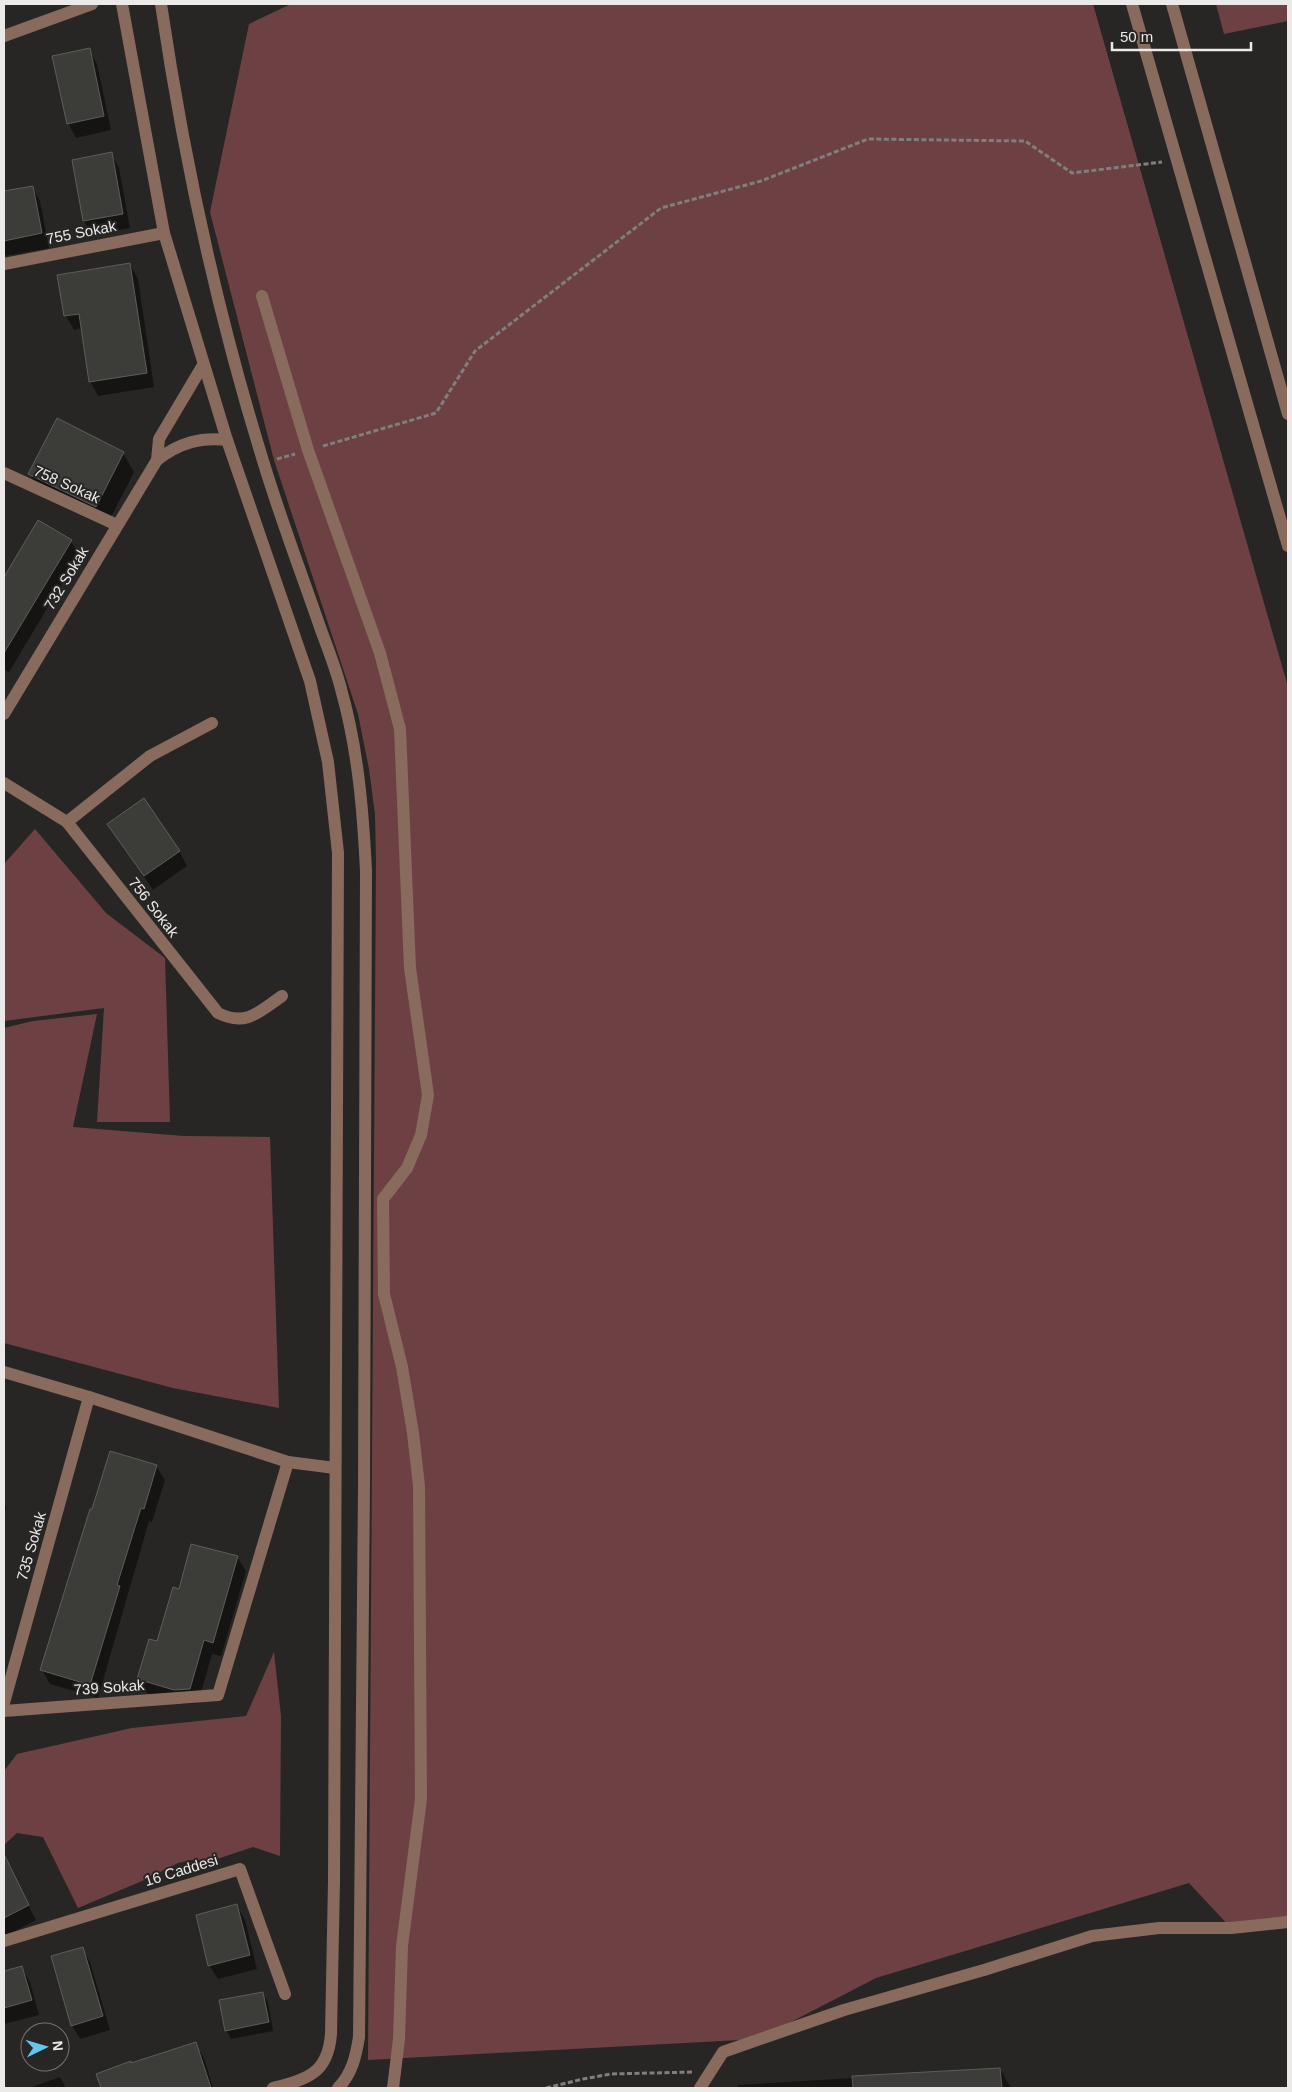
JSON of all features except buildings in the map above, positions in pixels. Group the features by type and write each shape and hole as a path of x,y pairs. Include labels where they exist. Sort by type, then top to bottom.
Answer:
{"street":[{"path":"4,36 92,4"},
{"path":"122,4 164,233 227,440 310,681 328,762 338,853 334,1468 334,1881 330,2048 325,2061 309,2077 273,2088"},
{"path":"161,4 197,212 220,312 264,466 341,688 358,771 364,822 366,871 364,1477 359,2037 356,2055 350,2071 338,2088"},
{"path":"1132,4 1288,546"},
{"path":"1172,4 1288,414"},
{"name":"755 Sokak","path":"4,264 164,233"},
{"path":"262,296 308,450 380,653 400,729 410,968 428,1095 421,1135 407,1168 383,1199 384,1294 403,1376 420,1486 421,1799 402,1946 399,2039 393,2088"},
{"name":"732 Sokak","path":"157,460 159,439 203,365"},
{"name":"732 Sokak","path":"4,714 157,460 168,452 190,442 202,439 227,440"},
{"name":"758 Sokak","path":"4,473 117,525"},
{"path":"67,822 150,756 212,723"},
{"name":"756 Sokak","path":"4,783 67,822 218,1013 226,1017 244,1019 253,1016 282,996"},
{"path":"4,1372 89,1397 288,1462 334,1468"},
{"name":"735 Sokak","path":"4,1703 89,1397"},
{"name":"739 Sokak","path":"4,1711 218,1695 288,1462"},
{"name":"16 Caddesi","path":"4,1941 240,1869 285,1994"},
{"path":"700,2088 723,2052 844,2010 984,1970 1092,1936 1158,1928 1231,1928 1288,1922"}],"path":[{"path":"274,460 436,413 475,351 661,208 761,181 868,139 1025,141 1072,173 1177,160"},
{"path":"546,2088 611,2074 709,2072"}],"shaded area":[{"path":"291,4 1093,4 1288,687 1288,1920 1231,1928 1189,1883 876,1978 758,2039 368,2060 375,814 369,769 358,714 274,460 210,212 249,24"},
{"path":"1216,4 1288,4 1288,21 1224,34"},
{"path":"35,829 106,913 165,958 170,1122 97,1122 104,1008 4,1021 4,864"},
{"path":"97,1014 73,1127 184,1136 270,1137 279,1408 173,1388 4,1343 4,1028 33,1021"},
{"path":"274,1652 281,1716 280,1856 253,1847 214,1860 191,1860 178,1863 142,1881 78,1908 43,1837 17,1833 4,1845 4,1771 17,1754 132,1728 246,1716"}]}
